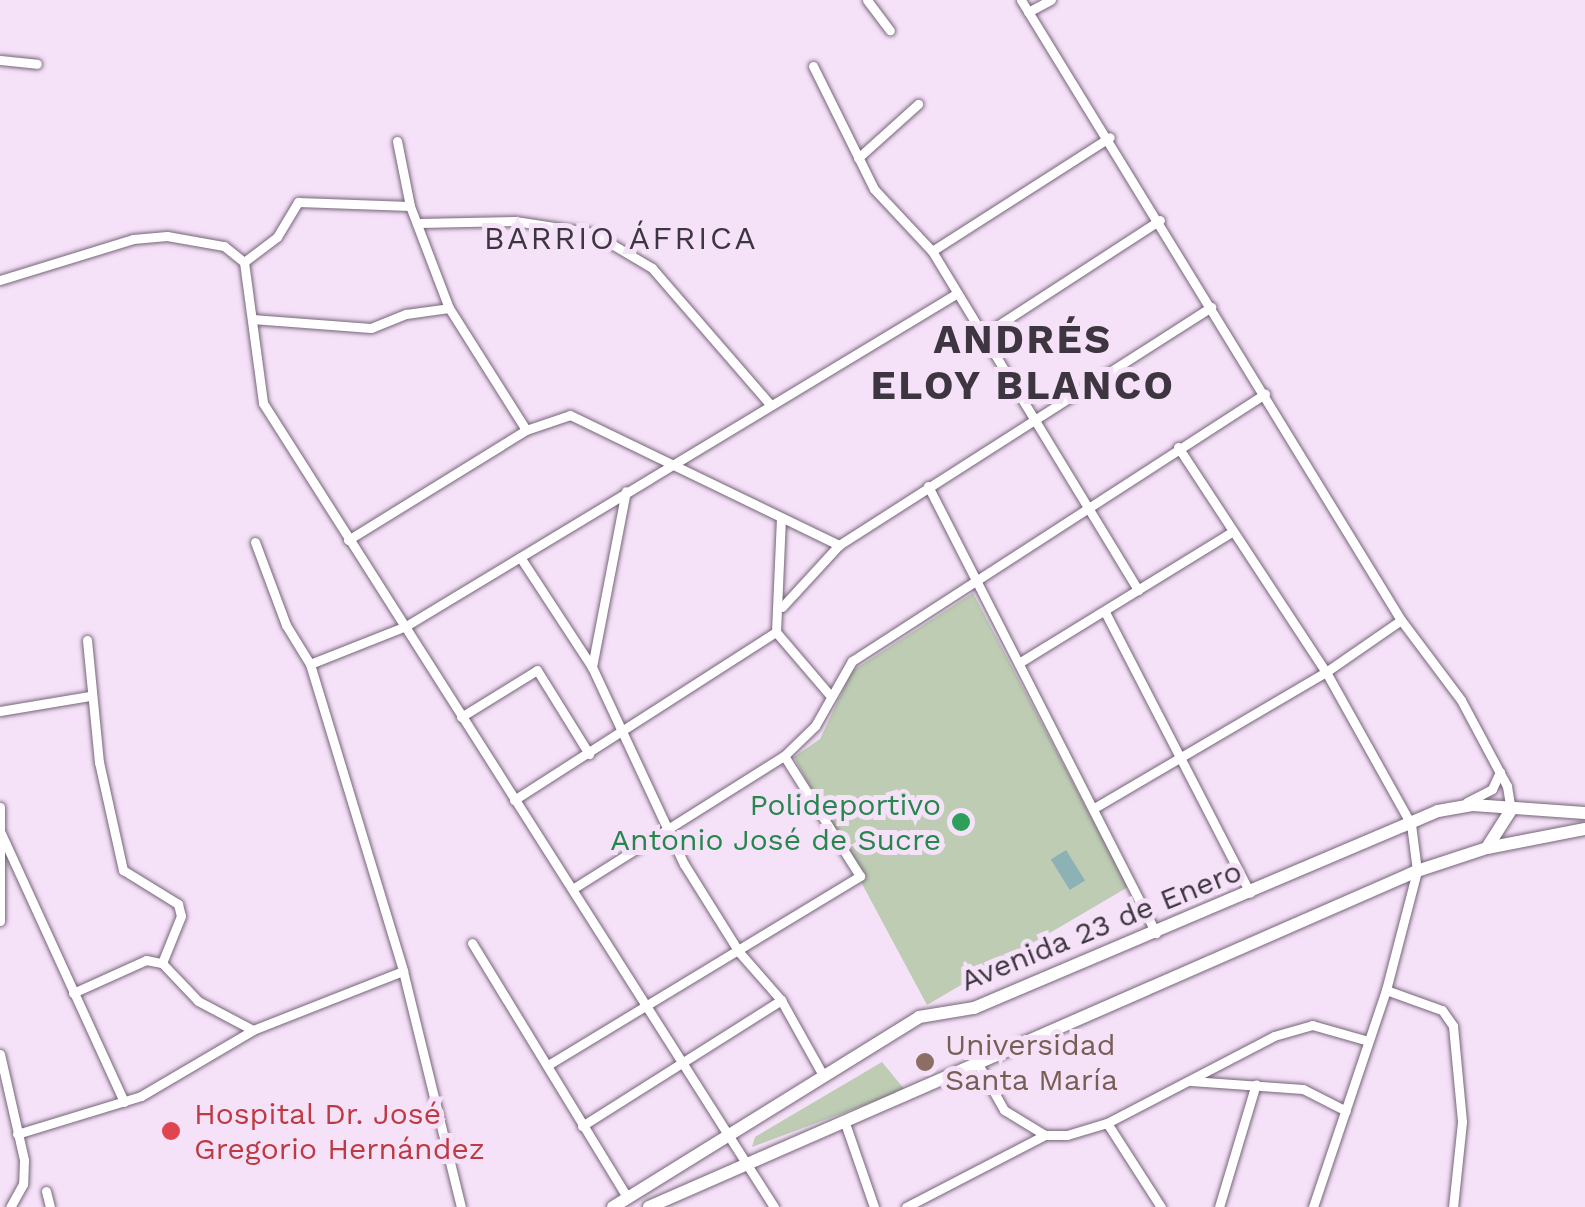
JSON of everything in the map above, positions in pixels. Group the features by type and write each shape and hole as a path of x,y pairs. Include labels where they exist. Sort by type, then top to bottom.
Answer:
{"main road":[{"name":"Avenida 23 de Enero","path":"613,1207 919,1017 974,1008 1461,805 1585,813"},
{"path":"1484,806 1498,814 1501,830"},
{"path":"1486,848 1511,810"},
{"path":"649,1207 846,1126 1417,871 1486,848 1585,829"}],"street":[{"path":"867,0 890,30"},
{"path":"1021,0 1110,136 1401,620 1461,700 1500,772 1511,810"},
{"path":"1028,12 1052,0"},
{"path":"0,60 37,64"},
{"path":"813,66 874,189 932,252 1038,419 1138,590"},
{"path":"858,158 918,104"},
{"path":"932,252 1110,136"},
{"path":"396,141 410,206 449,308 526,430"},
{"path":"244,262 277,236 298,202 410,206"},
{"path":"419,223 515,220 593,233 652,268 770,404"},
{"path":"984,335 1160,220"},
{"path":"0,280 134,239 167,236 224,246 244,262 263,403 729,1135 751,1162 774,1207"},
{"path":"310,664 406,626 626,491 680,465 770,404 956,294"},
{"path":"782,607 839,545 1211,307"},
{"path":"252,319 371,328 406,314 449,308"},
{"path":"574,888 784,756 815,726 852,661 1265,394"},
{"path":"348,540 526,430 570,415 839,545"},
{"path":"1178,447 1326,672 1411,824 1417,871 1386,990 1366,1040 1313,1207"},
{"path":"928,486 1022,661 1156,933"},
{"path":"592,667 626,491"},
{"path":"514,800 622,735 776,632 782,607 781,518"},
{"path":"1022,661 1232,532"},
{"path":"255,542 286,625 310,664 403,971 461,1207"},
{"path":"520,557 592,667 671,829 684,864 739,952 781,1000 824,1075"},
{"path":"1104,612 1184,758 1250,892"},
{"path":"1094,808 1326,672 1401,620"},
{"path":"776,632 830,694"},
{"path":"87,640 90,696 122,870 170,898 181,916 162,964"},
{"path":"461,717 537,670 589,754"},
{"path":"0,712 90,696"},
{"path":"548,1065 860,876 784,756"},
{"path":"1461,805 1492,789 1500,772"},
{"path":"0,807 0,921"},
{"path":"2,830 124,1102"},
{"path":"472,943 627,1197"},
{"path":"73,993 146,960 162,964 198,1001 253,1030"},
{"path":"17,1134 124,1102 208,1062 253,1030 403,971"},
{"path":"1386,990 1442,1010 1453,1026 1462,1122 1454,1207"},
{"path":"582,1126 781,1000"},
{"path":"906,1207 1045,1136 1107,1123 1274,1036 1312,1025 1366,1040"},
{"path":"0,1054 23,1184 10,1207"},
{"path":"978,1064 1004,1110 1045,1136"},
{"path":"1188,1081 1303,1089 1346,1112"},
{"path":"1219,1207 1256,1084"},
{"path":"1107,1123 1160,1207"},
{"path":"846,1126 874,1207"},
{"path":"46,1192 50,1207"}],"shaded area":[{"name":"Polideportivo Antonio José de Sucre","path":"973,593 1128,887 927,1005 794,757 820,739 852,671"},
{"path":"1066,850 1085,881 1070,890 1051,860"},
{"path":"882,1062 905,1090 752,1147 755,1137"}],"place":[{"name":"Polideportivo Antonio José de Sucre","path":"961,822"},
{"name":"Universidad Santa María","path":"925,1062"},
{"name":"Hospital Dr. José Gregorio Hernández","path":"171,1131"}],"district":[{"name":"BARRIO ÁFRICA","path":"621,238"},
{"name":"ANDRÉS ELOY BLANCO","path":"1023,363"}]}
